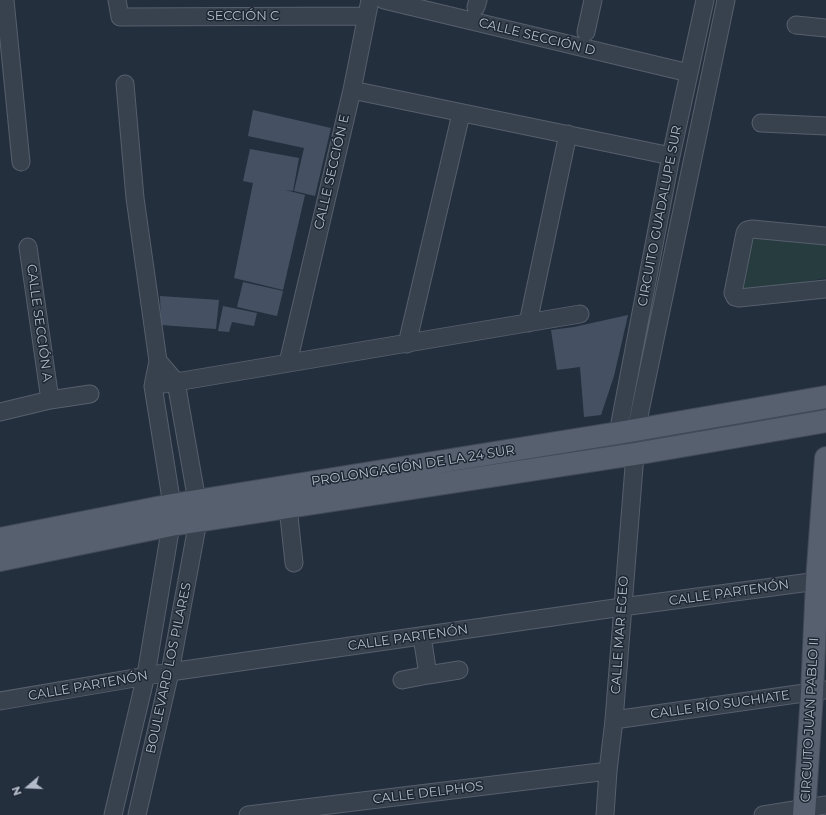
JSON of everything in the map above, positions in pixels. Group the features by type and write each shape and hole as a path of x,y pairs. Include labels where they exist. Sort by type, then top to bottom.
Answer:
{"main road":[{"name":"PROLONGACIÓN DE LA 24 SUR","path":"0,539 197,511 627,431 826,397"},
{"name":"PROLONGACIÓN DE LA 24 SUR","path":"197,511 288,507 635,454 826,421"},
{"name":"CIRCUITO JUAN PABLO II","path":"804,812 819,692 826,458"},
{"name":"PROLONGACIÓN DE LA 24 SUR","path":"0,560 172,515"}],"street":[{"path":"5,0 21,162"},
{"name":"SECCIÓN C","path":"117,0 120,17 368,8"},
{"name":"CALLE SECCIÓN D","path":"384,0 689,73"},
{"name":"CALLE SECCIÓN D","path":"586,32 592,0"},
{"name":"CIRCUITO GUADALUPE SUR","path":"627,431 660,210 670,156 705,0"},
{"name":"CIRCUITO GUADALUPE SUR","path":"627,431 681,213 726,0"},
{"name":"CALLE SECCIÓN E","path":"288,364 352,90 368,8"},
{"path":"796,25 826,28"},
{"path":"125,84 135,198 158,361 153,386 580,314"},
{"path":"352,90 461,114 568,134 670,156"},
{"path":"407,344 461,114"},
{"path":"761,122 826,126"},
{"path":"528,323 568,134"},
{"path":"660,210 681,213"},
{"path":"826,236 752,229 747,230 744,233 733,293 735,297 739,298 826,289"},
{"name":"CALLE SECCIÓN A","path":"28,246 50,400"},
{"path":"158,361 176,382 197,511"},
{"name":"BOULEVARD LOS PILARES","path":"113,815 146,675 172,515 153,386"},
{"path":"0,412 50,400 90,394"},
{"name":"CALLE MAR EGEO","path":"605,815 635,454"},
{"path":"288,507 294,563"},
{"name":"BOULEVARD LOS PILARES","path":"137,815 170,672 197,511"},
{"name":"CALLE PARTENÓN","path":"0,701 146,675 822,580"},
{"path":"422,636 428,675"},
{"path":"402,680 459,670"},
{"name":"CALLE RÍO SUCHIATE","path":"614,720 819,692"},
{"name":"CALLE DELPHOS","path":"248,815 608,771"},
{"path":"763,815 804,812 826,805"}],"green space":[{"path":"750,232 826,240 826,278 737,294"}],"building":[{"path":"253,110 331,128 315,196 294,191 304,148 248,136"},
{"path":"250,149 299,158 293,191 285,190 305,195 283,290 234,278 253,183 243,181"},
{"path":"243,282 283,291 277,316 237,307"},
{"path":"160,296 219,300 216,329 161,325"},
{"path":"223,306 257,313 254,326 232,322 229,332 218,331"},
{"path":"628,315 614,376 601,415 584,417 580,367 557,370 551,330 574,327"}]}
